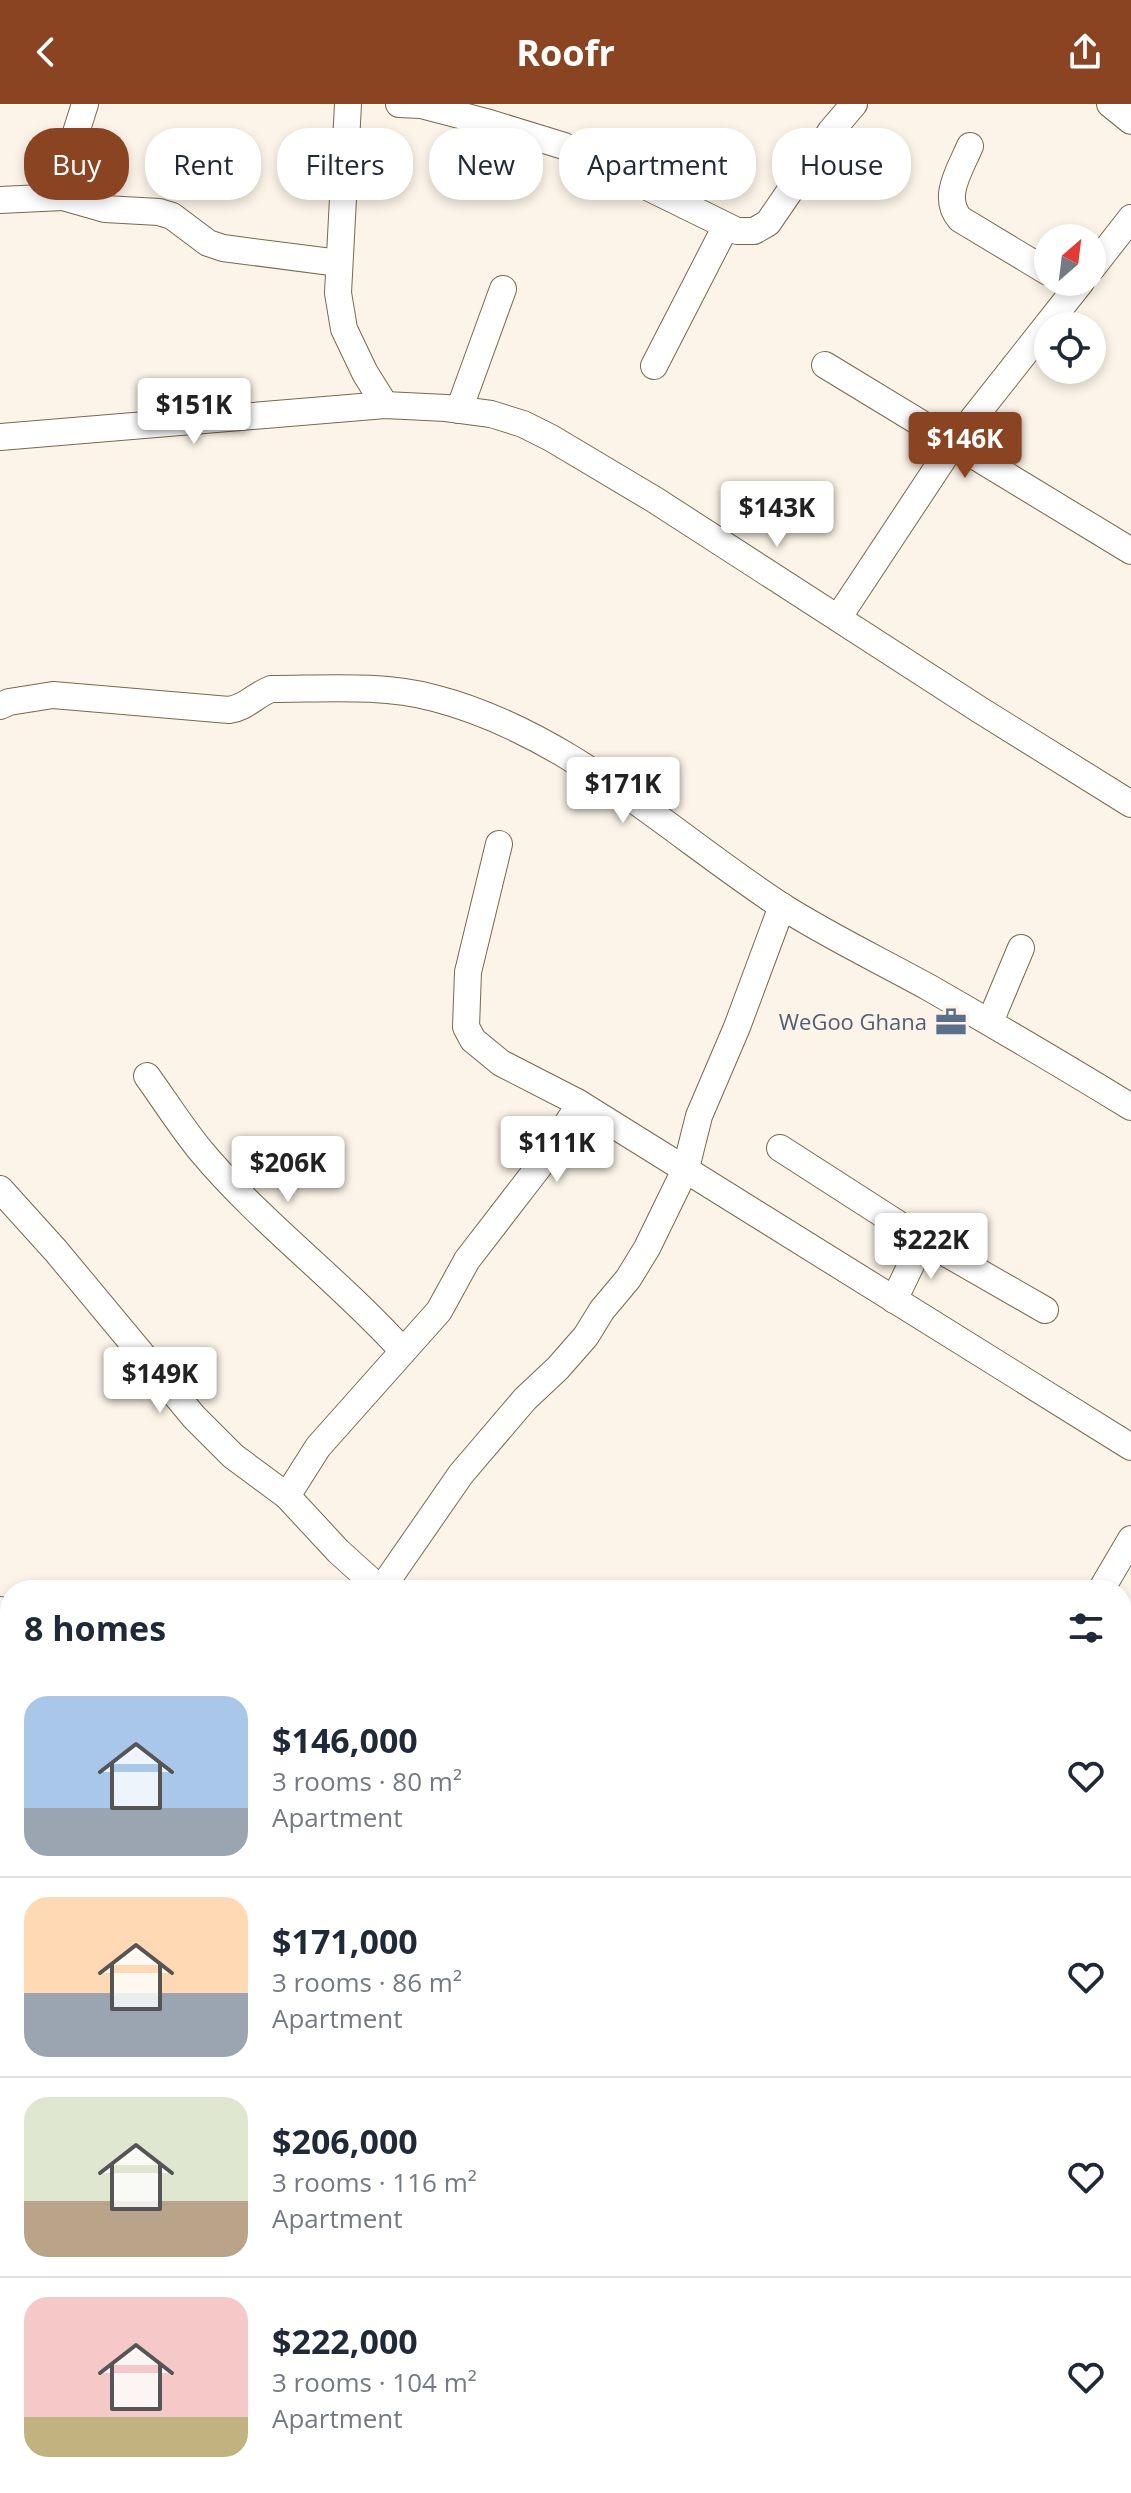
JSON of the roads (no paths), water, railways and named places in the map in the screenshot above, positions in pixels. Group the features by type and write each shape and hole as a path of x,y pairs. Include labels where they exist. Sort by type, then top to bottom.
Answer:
{"street":[{"path":"77,128 85,104"},
{"path":"348,104 338,293 344,329 365,373 385,405"},
{"path":"399,104 421,105 473,118 564,146 737,231 754,231 768,223 847,106"},
{"path":"1110,104 1131,121"},
{"path":"970,146 950,197 953,210 960,219 1034,264"},
{"path":"0,200 24,199"},
{"path":"74,200 105,209 159,212 172,216 208,243 223,248 339,263"},
{"path":"1106,250 1131,218"},
{"path":"654,366 726,226"},
{"path":"459,410 503,289"},
{"path":"838,618 953,444 1064,296"},
{"path":"825,365 1131,551"},
{"path":"0,437 385,405 491,414 523,424 655,500 1131,804"},
{"path":"0,706 53,695 229,710 244,706 260,693 271,689 383,690 433,697 485,715 529,734 575,760 782,906 990,1022 1131,1107"},
{"path":"499,844 468,972 466,1027 473,1040 501,1063 520,1070 577,1102 686,1168 1131,1447"},
{"path":"388,1580 461,1474 525,1399 567,1357 628,1279 686,1168 699,1116 737,1027 782,906"},
{"path":"990,1022 1021,948"},
{"path":"147,1076 200,1150 221,1173 371,1315 403,1351"},
{"path":"287,1496 318,1447 439,1311 467,1260 541,1164 574,1113 577,1102"},
{"path":"780,1148 923,1240 1045,1310"},
{"path":"0,1189 56,1251 194,1417 233,1456 287,1496 338,1551 372,1580"},
{"path":"894,1300 923,1240"},
{"path":"1107,1580 1131,1539"}],"place":[{"name":"WeGoo Ghana","path":"951,1022"}]}
